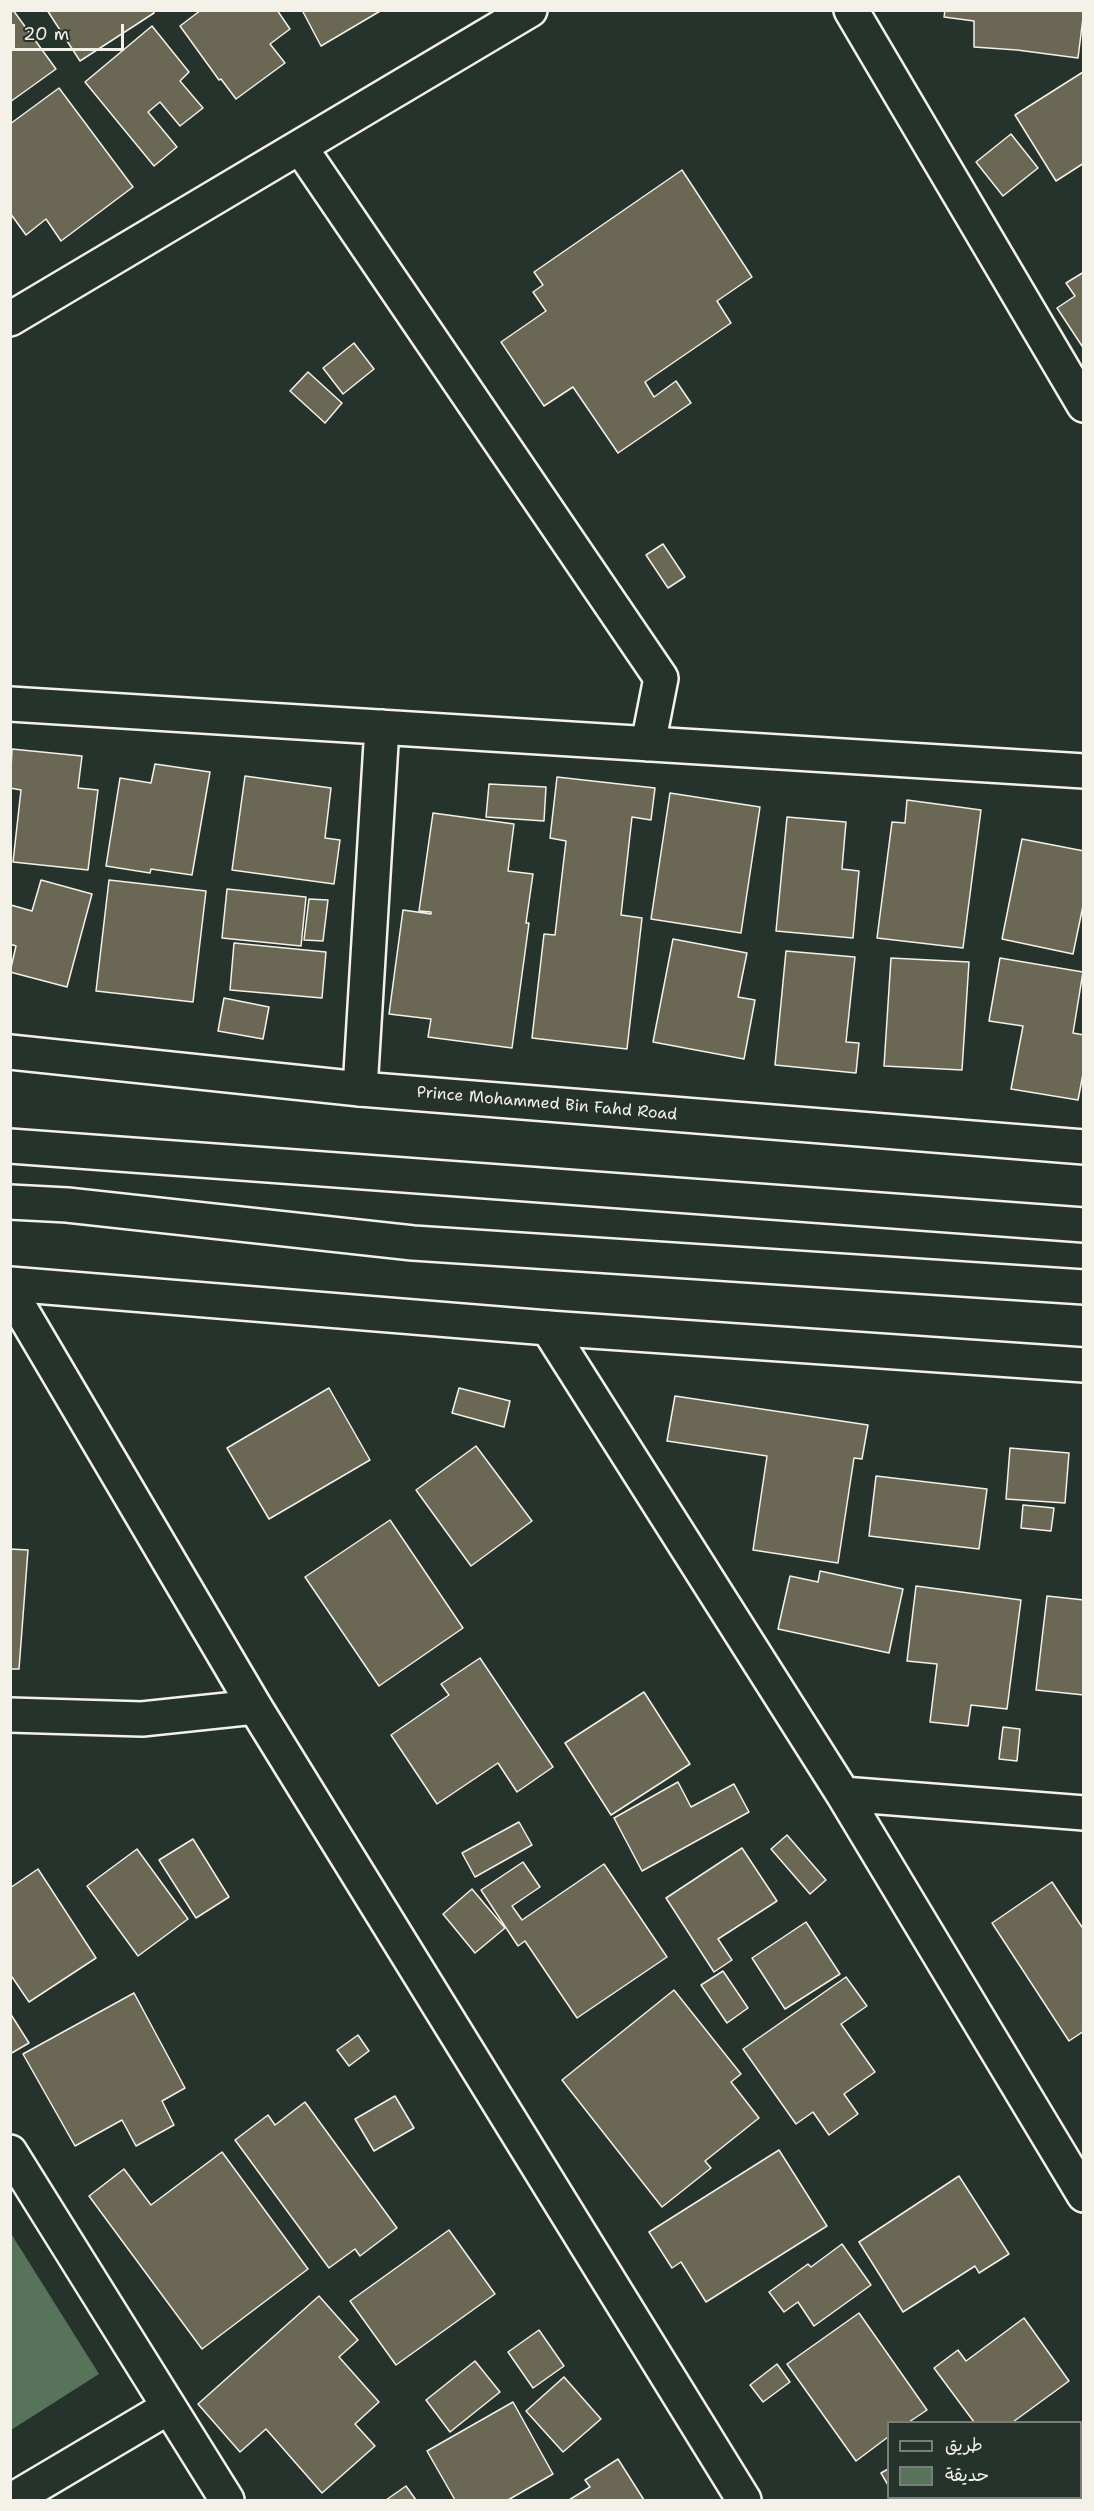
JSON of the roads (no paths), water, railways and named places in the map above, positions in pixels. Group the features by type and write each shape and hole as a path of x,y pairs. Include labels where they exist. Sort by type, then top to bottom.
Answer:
{"main road":[{"path":"10,319 530,10"},
{"path":"851,10 1083,405"},
{"path":"300,147 661,678 648,744"},
{"path":"10,704 1083,771"},
{"path":"360,1089 382,727"},
{"name":"Prince Mohammed Bin Fahd Road","path":"10,1052 360,1089 1083,1146"},
{"path":"10,1146 1083,1225"},
{"path":"10,1202 67,1205 413,1243 1083,1287"},
{"path":"10,1284 548,1328 1083,1365"},
{"path":"10,1291 255,1707 744,2500"},
{"path":"548,1328 843,1794 1083,2195"},
{"path":"10,1715 142,1719 255,1707"},
{"path":"843,1794 1083,1813"},
{"path":"10,2152 227,2500"},
{"path":"12,2500 169,2407"}]}
